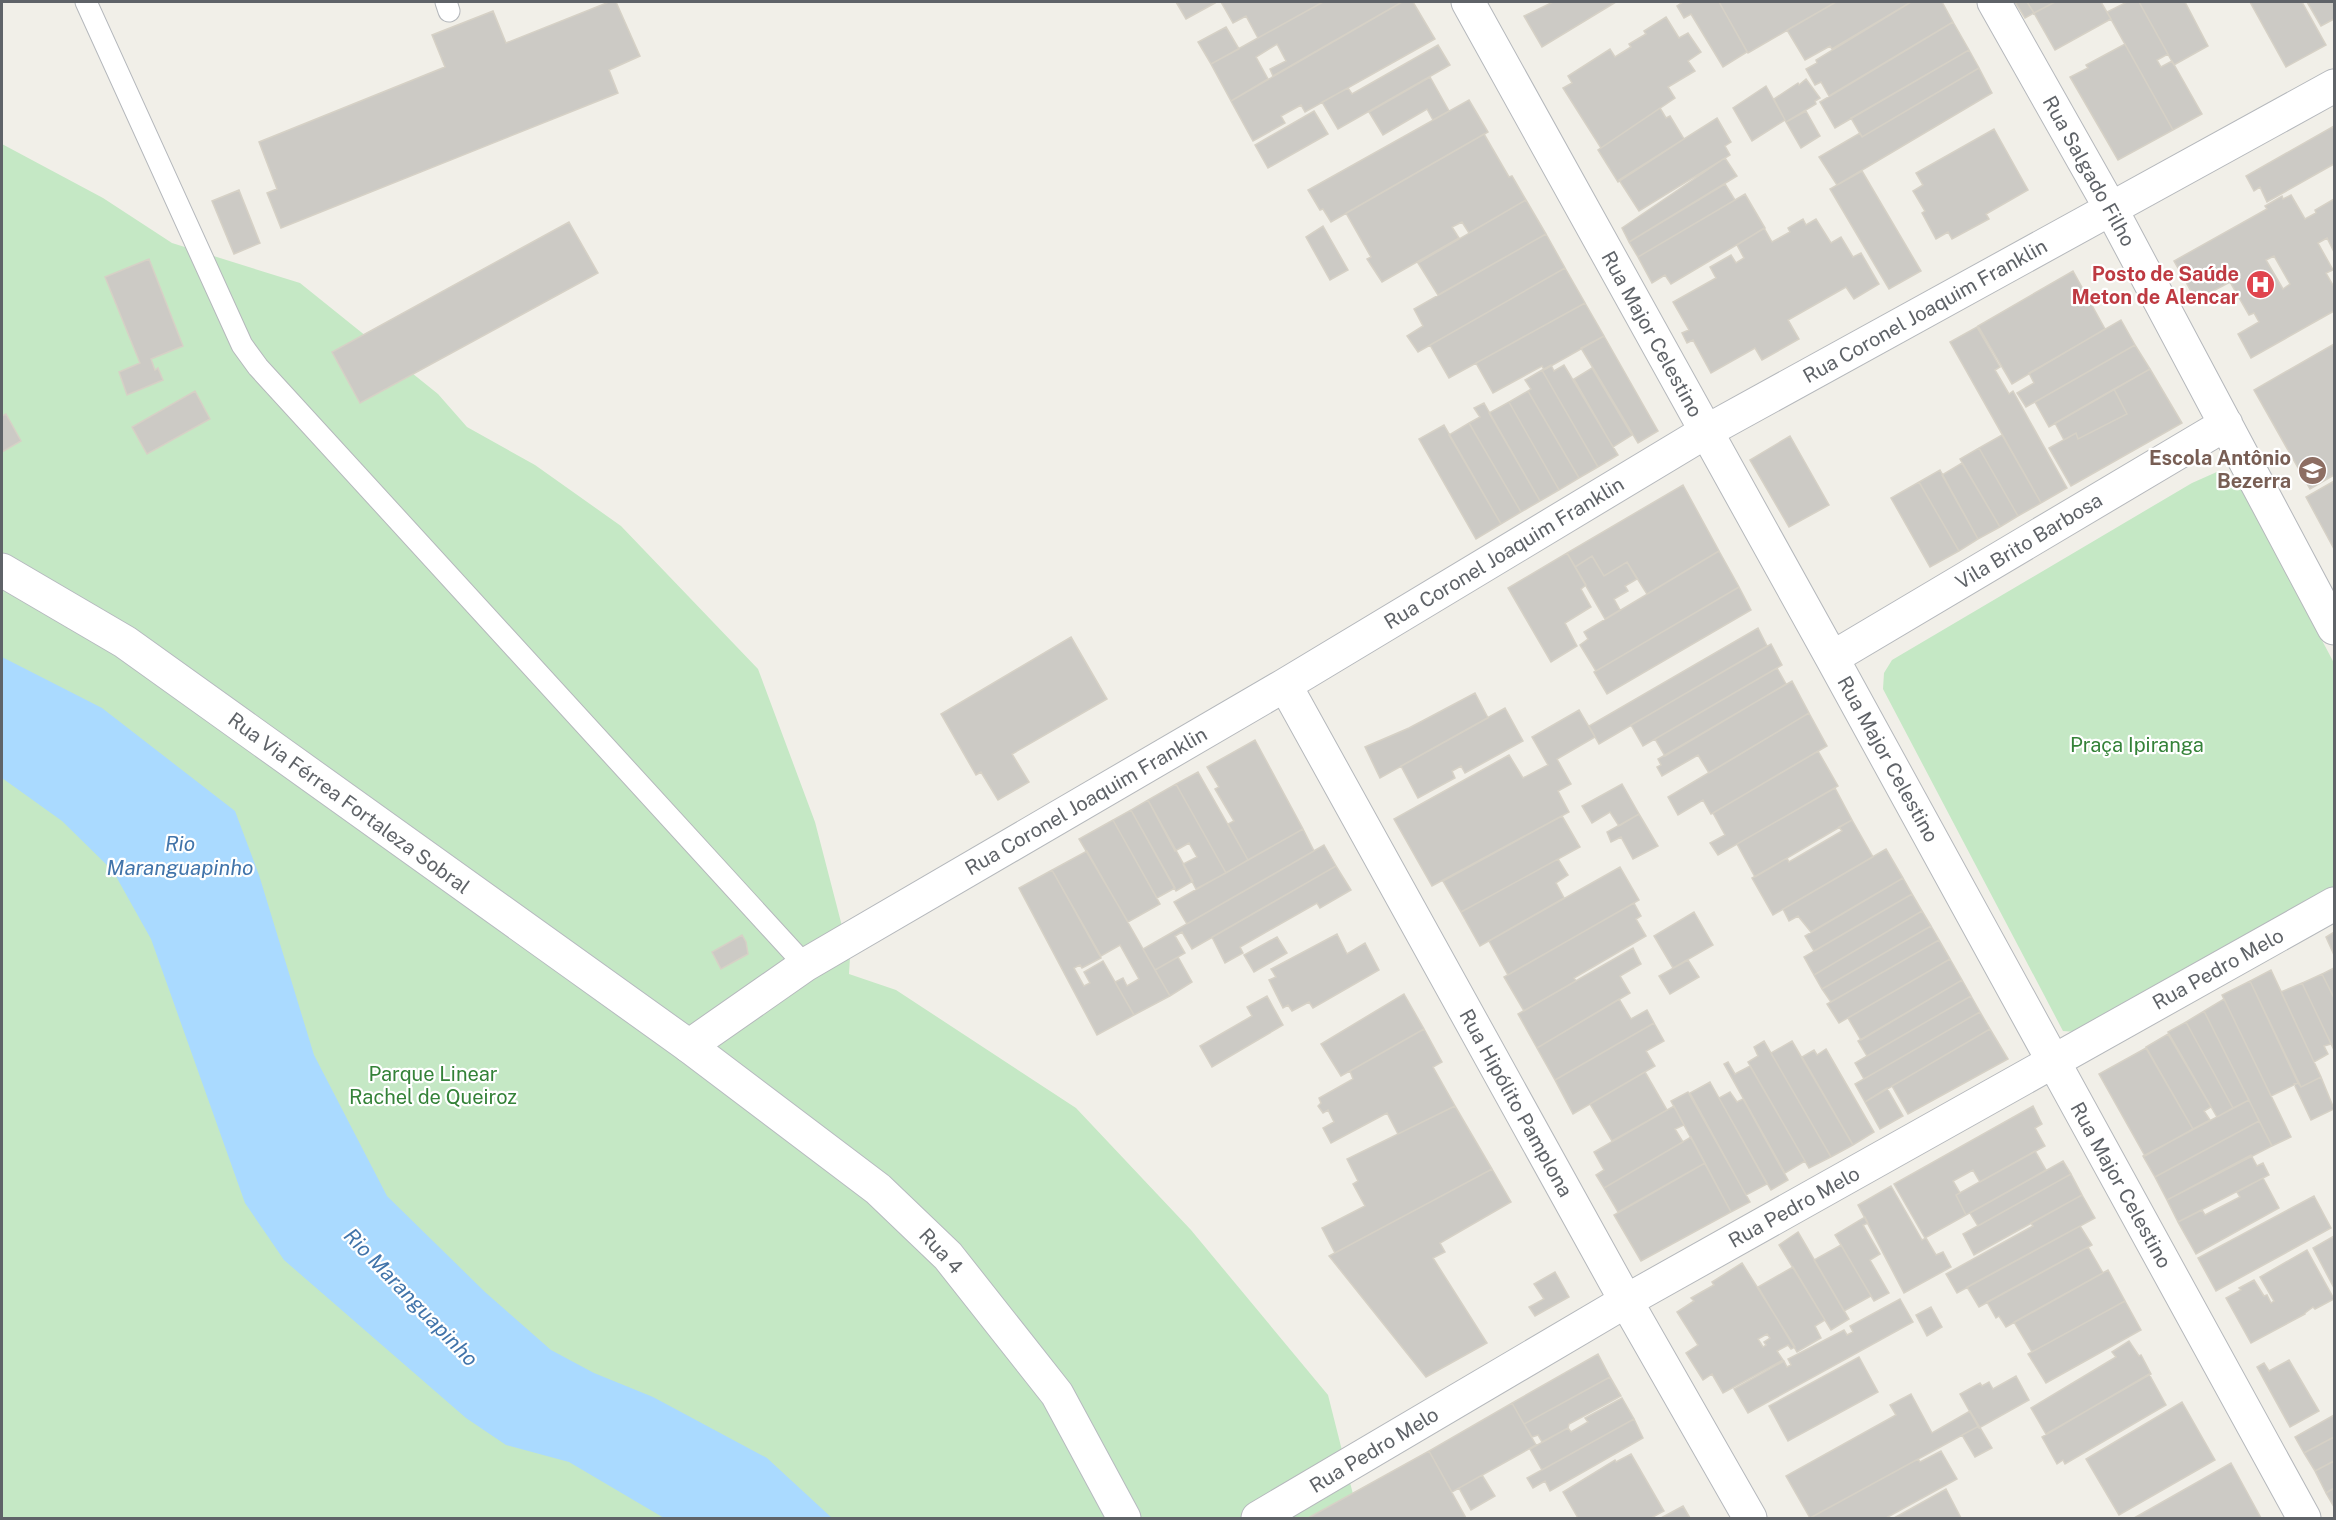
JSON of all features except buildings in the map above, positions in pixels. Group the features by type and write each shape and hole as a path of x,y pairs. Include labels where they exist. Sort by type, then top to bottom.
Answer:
{"street":[{"name":"Rua Major Celestino","path":"1468,2 1707,431 2304,1518"},
{"name":"Rua Salgado Filho","path":"1995,2 2111,209 2334,628"},
{"name":"Rua Coronel Joaquim Franklin","path":"689,1046 804,965 1285,685 1707,431 2334,86"},
{"name":"Vila Brito Barbosa","path":"1832,658 2226,424"},
{"name":"Rua Via Férrea Fortaleza Sobral","path":"2,570 125,642 689,1046"},
{"name":"Rua Hipólito Pamplona","path":"1285,685 1626,1301 1750,1518"},
{"name":"Rua Pedro Melo","path":"1258,1518 1626,1301 2334,904"},
{"name":"Rua 4","path":"689,1046 878,1189 948,1256 1057,1394 1124,1518"}],"lane":[{"path":"86,2 242,345 266,376 804,965"}],"green space":[{"name":"Parque Linear Rachel de Queiroz","path":"2,144 103,198 172,243 300,283 438,394 467,427 535,465 621,526 758,669 815,822 850,957 849,974 896,990 1076,1108 1191,1230 1328,1395 1359,1518 2,1518"},
{"name":"Praça Ipiranga","path":"2219,471 2237,480 2334,663 2334,892 2076,1032 2063,1031 1883,689 1884,673 1892,660 2192,483"}],"water":[{"name":"Rio Maranguapinho","path":"2,657 102,708 235,811 259,875 314,1055 387,1196 485,1292 551,1350 594,1373 653,1397 767,1458 832,1518 664,1518 569,1462 506,1445 466,1418 284,1260 245,1203 151,939 113,871 62,821 2,778"}],"place":[{"name":"Posto de Saúde Meton de Alencar","path":"2260,285"},
{"name":"Escola Antônio Bezerra","path":"2312,470"}]}
